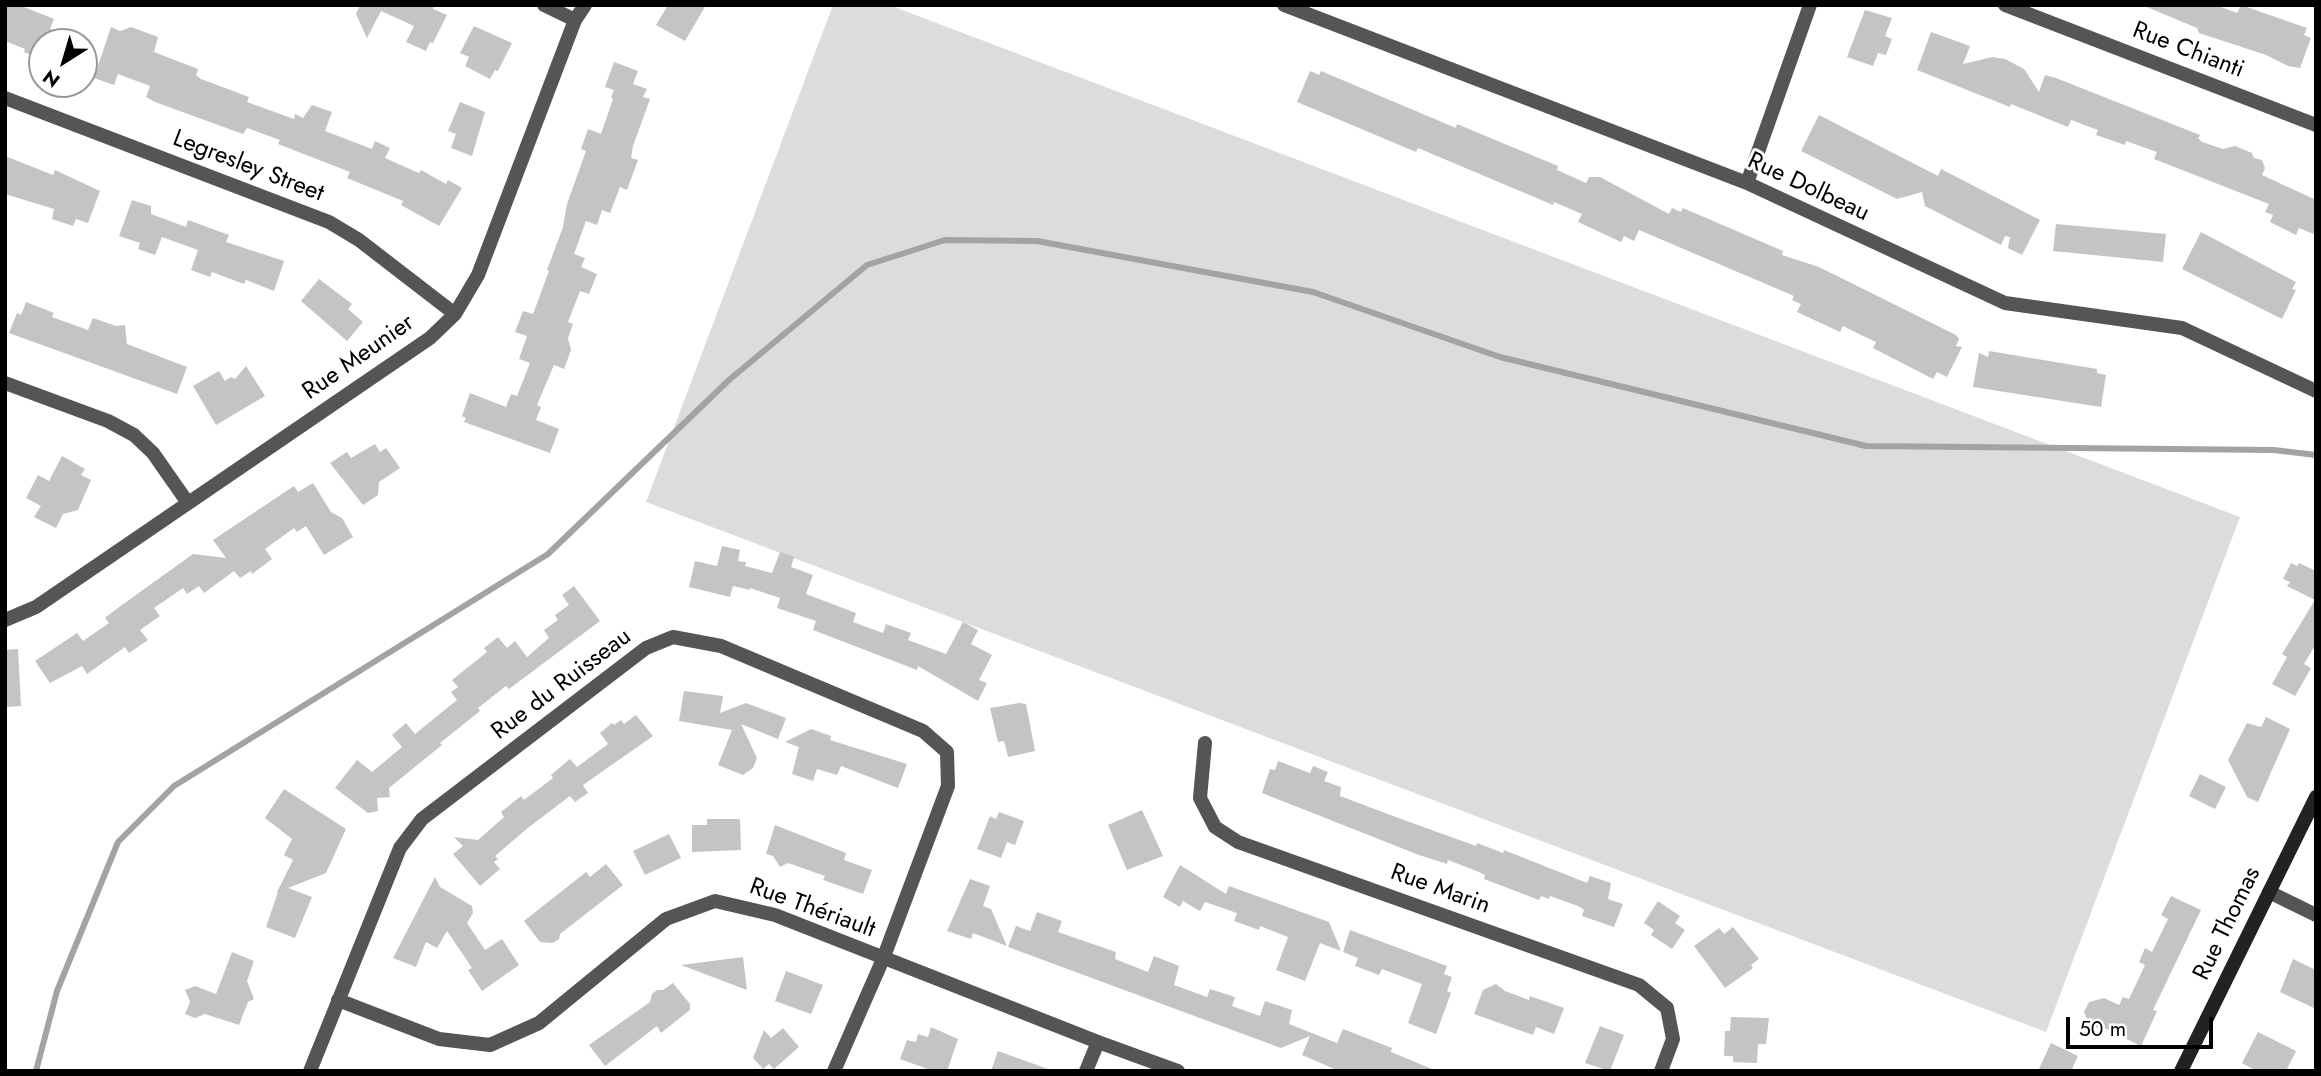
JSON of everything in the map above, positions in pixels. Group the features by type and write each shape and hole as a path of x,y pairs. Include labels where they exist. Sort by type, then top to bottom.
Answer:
{"street":[{"path":"544,5 575,20"},
{"name":"Rue Meunier","path":"5,620 36,607 429,338 455,314 478,275 575,20 585,5"},
{"name":"Rue Dolbeau","path":"1284,5 1316,11 1747,183 2005,303 2182,328 2316,391"},
{"path":"1747,183 1810,5"},
{"name":"Rue Chianti","path":"2005,5 2316,125"},
{"name":"Legresley Street","path":"5,98 329,222 359,240 455,314"},
{"path":"5,383 108,421 134,435 153,453 188,503"},
{"name":"Rue du Ruisseau","path":"310,1071 400,848 422,819 646,648 673,637 721,646 923,731 947,752 948,786 883,959 834,1071"},
{"name":"Rue Marin","path":"1205,743 1200,798 1215,827 1238,842 1639,985 1667,1008 1673,1039 1661,1071"},
{"name":"Rue Thomas","path":"2181,1071 2316,797"},
{"path":"2269,892 2316,915"},
{"name":"Rue Thériault","path":"338,1000 439,1039 490,1045 539,1023 666,919 715,901 775,915 1178,1071"},
{"path":"1086,1071 1098,1042"}],"shaded area":[{"path":"833,5 889,5 2240,517 2046,1032 646,502"}],"building":[{"path":"5,5 19,5 54,19 50,28 28,28 28,54 24,52 25,49 5,41"},
{"path":"360,5 435,5 433,9 447,15 426,51 406,42 414,26 381,11 367,38 356,14"},
{"path":"668,5 706,5 685,41 656,25"},
{"path":"2142,5 2216,5 2237,13 2241,5 2307,28 2304,35 2311,38 2300,68 2288,66 2266,55 2199,33 2197,28"},
{"path":"1865,10 1892,18 1885,36 1892,39 1886,55 1878,53 1873,66 1847,57"},
{"path":"474,26 512,43 498,71 495,70 490,79 465,66 469,57 460,53"},
{"path":"111,27 120,31 131,27 158,37 154,52 198,69 196,75 201,79 249,97 247,102 294,119 295,114 303,118 312,105 332,112 325,131 372,149 375,141 390,148 385,158 419,173 421,170 446,184 448,180 462,188 439,226 401,205 403,201 347,178 350,172 278,144 280,140 247,128 243,134 155,102 146,97 150,86 118,74 114,85 98,79 98,66"},
{"path":"1931,32 1970,46 1963,64 1992,57 2005,59 2024,69 2039,92 2045,75 2056,78 2200,135 2198,138 2202,142 2223,149 2235,146 2252,153 2254,158 2262,160 2265,168 2262,175 2316,200 2316,235 2299,228 2296,235 2270,222 2273,215 2265,212 2269,204 2154,159 2157,152 2126,141 2125,145 2096,135 2098,130 2071,120 2068,127 1917,70"},
{"path":"614,62 638,71 633,84 647,89 643,97 650,99 633,146 631,158 638,160 627,190 620,187 610,213 602,210 597,225 586,221 574,254 585,258 581,267 597,274 589,294 580,291 568,322 573,324 568,338 571,350 564,369 554,365 537,405 541,407 536,420 559,429 550,453 464,422 466,418 462,416 470,393 506,407 511,394 517,396 530,363 519,359 527,336 515,332 523,311 533,314 549,271 547,270 563,227 567,204 586,151 581,149 588,129 601,134 613,99 611,97 614,90 605,87"},
{"path":"1310,71 1319,75 1321,71 1456,128 1457,124 1558,166 1557,170 1586,183 1589,177 1600,177 1669,214 1672,208 1681,212 1683,208 1783,251 1782,255 1819,267 1956,335 1959,339 1956,346 1962,347 1947,377 1937,372 1933,379 1873,348 1876,342 1843,326 1840,332 1797,312 1801,304 1792,300 1794,296 1639,230 1634,241 1624,236 1621,242 1578,222 1582,214 1554,202 1553,205 1418,148 1416,152 1297,102"},
{"path":"460,102 485,112 472,156 451,148 456,134 448,131"},
{"path":"1819,115 1938,176 1941,169 2040,220 2022,255 2008,248 2010,237 2005,236 2001,245 1925,206 1922,192 1897,199 1801,151"},
{"path":"5,156 53,175 55,170 100,191 88,223 76,219 73,226 52,219 54,209 5,194"},
{"path":"132,200 151,206 151,214 186,227 188,220 229,235 226,242 284,261 274,291 246,280 244,284 212,272 210,277 191,270 198,250 162,237 155,255 138,249 140,243 119,236"},
{"path":"2056,224 2166,234 2163,262 2053,251"},
{"path":"2201,232 2296,282 2292,289 2296,290 2282,319 2182,269"},
{"path":"319,279 352,304 348,309 363,322 347,341 301,301"},
{"path":"26,302 54,313 52,317 88,330 93,318 116,326 125,325 127,344 187,367 177,394 9,333 17,313 21,315"},
{"path":"1989,351 2097,369 2097,373 2106,375 2101,407 1973,387 1979,353 1988,357"},
{"path":"246,366 265,396 216,425 193,386 219,371 225,381 231,377 235,379"},
{"path":"375,444 380,452 386,448 400,468 379,482 378,495 363,505 330,463 347,452 351,458"},
{"path":"62,456 85,469 81,475 91,480 78,510 63,514 56,528 34,517 41,506 26,498 38,475 49,481"},
{"path":"313,483 331,512 342,518 353,537 324,555 306,526 297,532 294,528 265,549 272,559 252,574 251,571 240,578 234,571 204,593 199,586 187,594 183,588 154,608 160,616 140,630 148,640 129,653 125,647 87,674 82,666 50,683 35,661 77,633 83,641 109,623 105,618 115,610 193,554 226,558 213,540 294,486 298,492"},
{"path":"722,546 740,550 738,561 746,562 745,566 772,573 780,552 794,557 791,567 813,575 806,594 856,613 853,622 883,633 886,624 911,633 908,640 946,654 963,622 978,630 971,644 992,655 979,680 987,683 978,701 918,666 917,670 813,630 816,621 777,608 780,598 750,588 733,586 730,597 689,587 695,561 717,566"},
{"path":"2291,563 2297,566 2299,563 2316,571 2316,644 2304,664 2311,668 2295,696 2272,684 2287,657 2282,654 2315,600 2287,586 2290,582 2283,579"},
{"path":"574,586 600,621 509,689 506,686 478,708 480,711 389,788 390,797 377,798 378,811 368,813 335,788 357,760 372,772 402,747 392,735 406,723 415,734 457,700 451,692 458,687 452,680 487,652 484,648 498,637 507,648 515,641 527,657 549,638 544,630 558,620 555,615 569,605 562,595"},
{"path":"18,649 21,706 5,707 5,650"},
{"path":"684,691 723,696 720,713 746,703 786,718 778,739 741,724 757,758 753,768 743,775 718,765 732,730 679,721"},
{"path":"1026,704 1035,751 1008,757 1004,741 998,742 990,708"},
{"path":"636,715 653,736 583,785 588,793 575,802 570,796 495,856 498,859 494,862 500,869 480,886 453,854 463,846 454,837 478,840 504,817 501,812 521,796 524,800 553,778 551,775 570,759 577,767 608,744 600,733 612,723 614,725 621,720 624,724"},
{"path":"2266,717 2290,729 2258,802 2247,797 2228,760 2247,723 2261,727"},
{"path":"811,729 831,736 830,740 907,764 898,788 841,766 837,775 817,769 813,781 792,774 799,747 785,742"},
{"path":"1278,761 1310,773 1313,766 1328,772 1324,781 1341,787 1340,796 1401,819 1476,846 1477,843 1503,853 1504,850 1587,883 1590,876 1611,883 1608,899 1623,904 1614,927 1582,916 1584,910 1578,906 1550,896 1549,899 1541,896 1539,900 1484,879 1485,875 1448,860 1447,864 1419,855 1262,793 1270,769 1275,770"},
{"path":"2200,774 2226,787 2215,809 2189,796"},
{"path":"284,789 346,829 326,873 288,888 312,897 295,938 266,927 278,892 276,894 293,860 284,855 292,839 265,818"},
{"path":"1142,810 1163,856 1127,870 1108,825"},
{"path":"999,812 1024,821 1015,845 1007,842 1001,858 977,849 990,816 996,819"},
{"path":"707,819 740,819 741,850 692,852 692,825 707,825"},
{"path":"775,825 846,853 844,860 872,870 863,894 823,880 825,876 788,863 780,867 773,856 766,854"},
{"path":"669,834 681,858 645,875 633,851"},
{"path":"606,864 623,885 560,934 559,939 553,943 540,942 524,921 586,872 590,877"},
{"path":"1180,865 1226,894 1229,886 1329,922 1341,951 1320,943 1305,981 1276,970 1288,937 1260,926 1259,930 1234,921 1237,913 1205,902 1200,911 1183,901 1180,907 1163,897"},
{"path":"435,877 440,887 472,906 473,913 467,923 485,950 502,939 519,965 482,991 468,970 472,968 447,931 437,948 426,942 416,967 393,958"},
{"path":"970,879 990,886 983,906 991,909 1007,946 973,933 971,939 947,931"},
{"path":"2171,896 2201,910 2153,1010 2157,1011 2141,1046 2106,1029 2090,1026 2084,1012 2089,1002 2104,998 2119,1005 2123,997 2129,999 2145,965 2139,962 2145,948 2152,952 2168,919 2161,915"},
{"path":"1658,901 1680,916 1675,923 1685,930 1672,949 1651,935 1654,930 1644,923"},
{"path":"1037,912 1062,921 1058,932 1116,952 1115,959 1148,972 1154,956 1179,966 1174,985 1207,997 1210,989 1232,996 1235,998 1232,1006 1260,1016 1265,1001 1292,1010 1289,1024 1337,1043 1343,1029 1392,1048 1391,1052 1437,1071 1339,1071 1302,1055 1310,1036 1281,1048 1008,947 1016,926 1030,931"},
{"path":"1733,927 1759,959 1751,965 1753,968 1725,988 1694,946 1719,928 1724,934"},
{"path":"1350,930 1447,966 1444,974 1452,977 1447,991 1451,993 1436,1034 1408,1023 1422,984 1382,969 1379,975 1355,966 1358,958 1343,952"},
{"path":"232,952 254,961 247,981 254,999 248,1002 239,1025 205,1014 195,1018 185,1014 190,1002 185,990 195,986 216,994"},
{"path":"743,957 747,990 681,965"},
{"path":"2293,959 2316,970 2316,1009 2280,992"},
{"path":"786,971 823,985 811,1014 775,1001"},
{"path":"673,983 690,1004 690,1010 661,1033 657,1026 605,1066 589,1045 650,1002 652,994 657,990 663,990"},
{"path":"1496,984 1505,991 1529,1000 1530,996 1564,1008 1554,1034 1536,1027 1533,1035 1474,1014 1483,990"},
{"path":"1731,1017 1769,1018 1766,1044 1758,1044 1757,1063 1733,1062 1733,1056 1724,1056 1725,1031 1730,1031"},
{"path":"1600,1026 1624,1035 1610,1071 1585,1063"},
{"path":"931,1027 958,1039 947,1071 933,1071 900,1059 907,1040 916,1042 918,1034 928,1037"},
{"path":"783,1028 799,1047 774,1069 769,1064 763,1069 753,1058 764,1030 771,1038"},
{"path":"2258,1032 2296,1051 2286,1071 2257,1071 2242,1063"},
{"path":"2051,1043 2078,1056 2071,1071 2038,1071"},
{"path":"998,1051 1048,1069 1048,1071 991,1071"}],"waterway":[{"path":"36,1071 57,991 118,842 174,786 548,554 729,380 867,265 945,240 1037,241 1313,292 1500,357 1866,446 2274,450 2316,455"}]}
